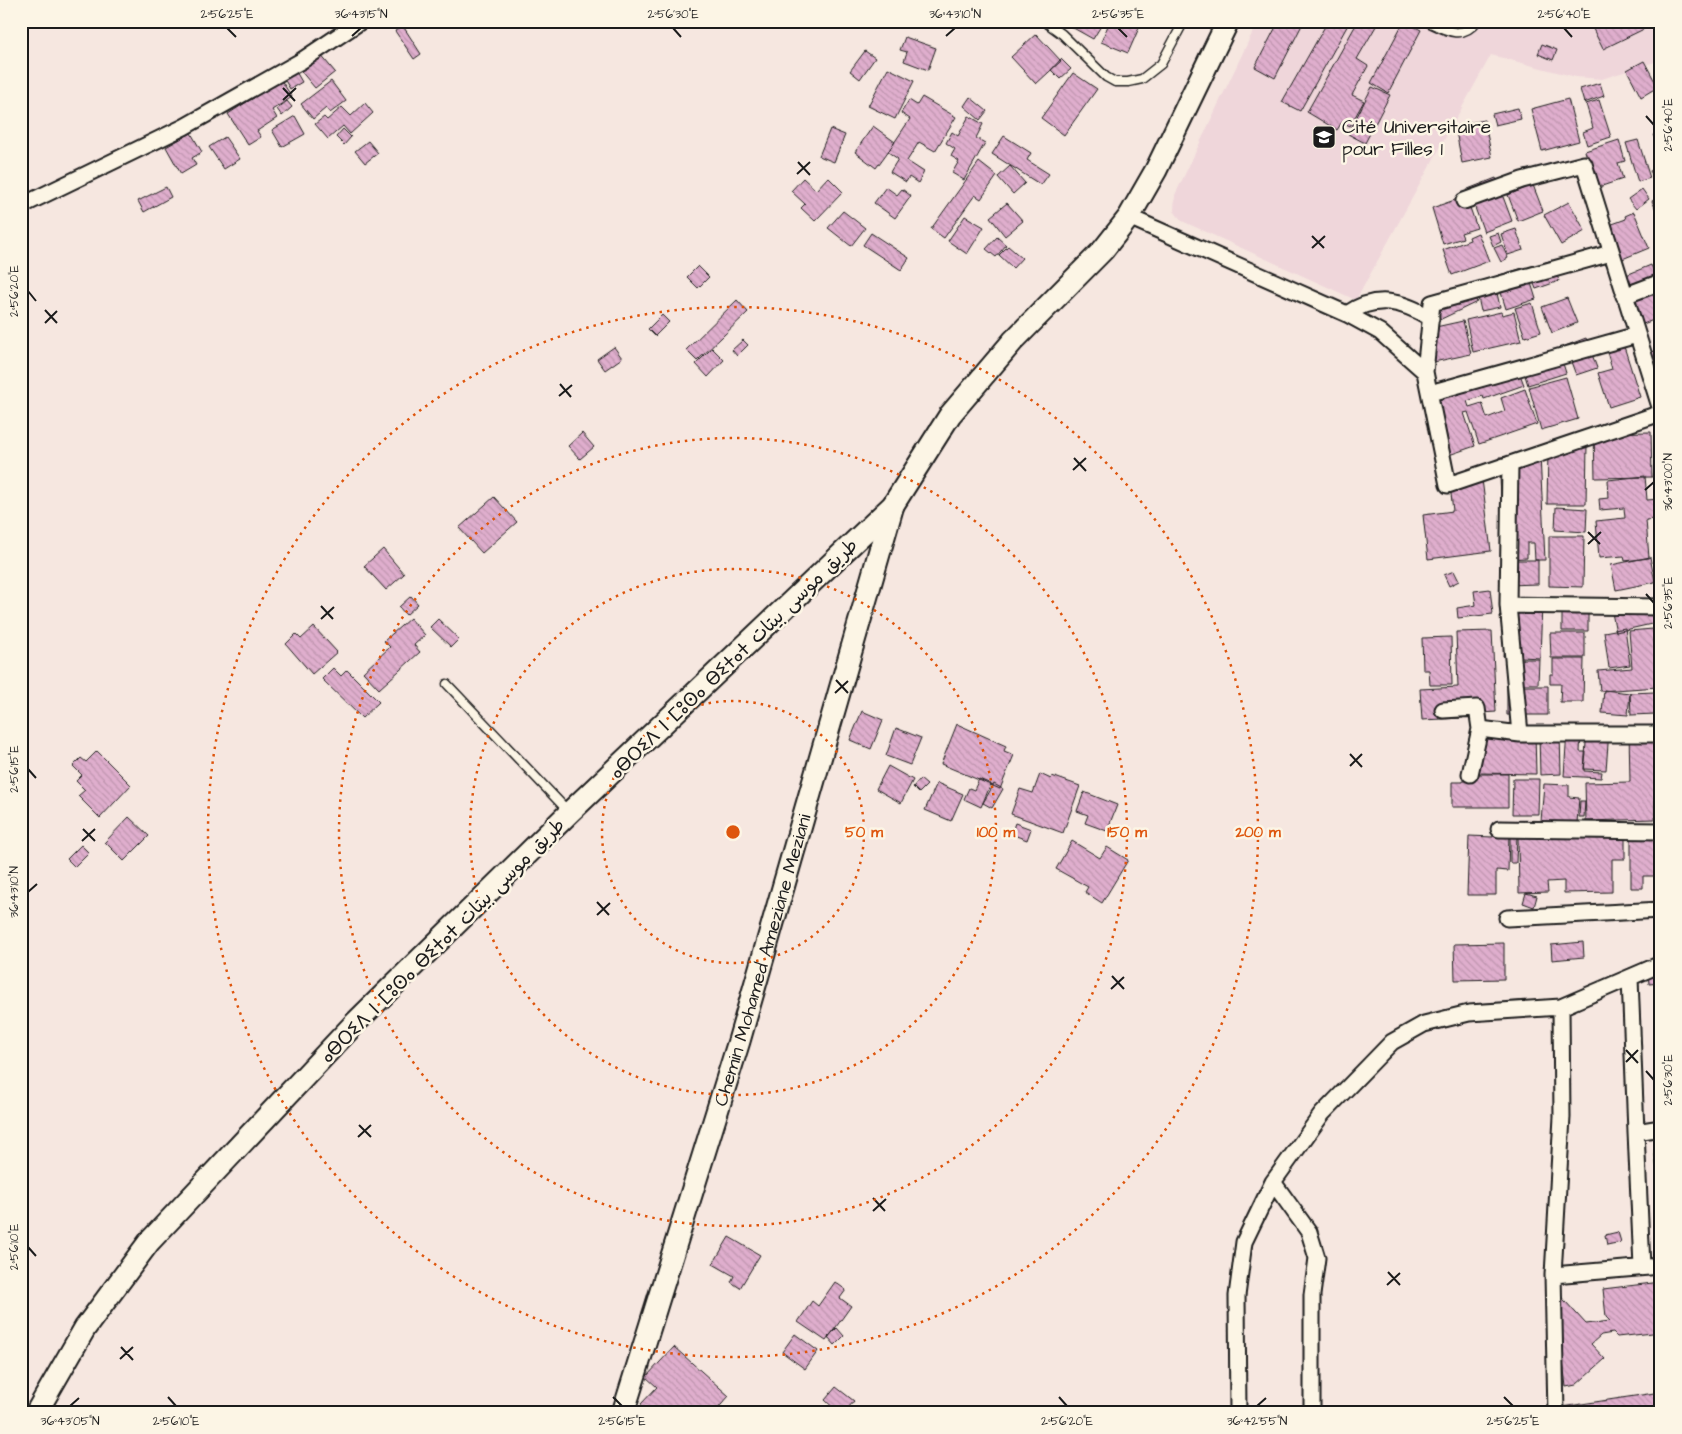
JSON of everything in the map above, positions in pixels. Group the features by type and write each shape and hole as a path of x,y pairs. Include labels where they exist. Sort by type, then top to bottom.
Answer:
{"main road":[{"path":"893,505 950,415 1013,341 1104,250 1130,217 1156,170 1228,21"},
{"name":"ⴰⴱⵔⵉⴷ ⵏ ⵎⵓⵙⴰ ⴱⵉⵜⴰⵜ طريق موسى بيتات","path":"36,1413 85,1328 150,1242 356,1022 569,813 893,505"},
{"name":"Chemin Mohamed Ameziane Meziani","path":"623,1413 739,1041 893,505"}],"street":[{"path":"21,206 184,127 301,61 362,21"},
{"path":"1464,201 1522,180 1584,164 1661,412 1448,485 1425,372 1432,302 1611,253"},
{"path":"1130,217 1347,314 1380,332 1425,372"},
{"path":"1624,296 1661,282"},
{"path":"1347,314 1362,305 1383,301 1406,306 1431,318"},
{"path":"1430,393 1637,335"},
{"path":"1510,464 1508,605 1520,734"},
{"path":"1508,605 1661,608"},
{"path":"1443,710 1477,708 1480,729 1470,774"},
{"path":"1480,729 1520,734 1661,734"},
{"path":"1499,829 1661,831"},
{"path":"1507,918 1661,910"},
{"path":"1238,1413 1237,1296 1244,1242 1273,1182 1322,1114 1392,1042 1424,1024 1469,1013 1561,1006 1661,964"},
{"path":"1630,978 1642,1267"},
{"path":"1556,1413 1553,1275 1562,1117 1561,1006"},
{"path":"1636,1132 1661,1128"},
{"path":"1273,1182 1310,1232 1317,1258 1312,1295 1312,1413"},
{"path":"1553,1275 1661,1266"}],"lane":[{"path":"1044,21 1062,34 1106,77 1115,82 1142,79 1161,64 1184,21"},
{"path":"1426,21 1444,30 1460,33 1471,30 1477,21"},
{"path":"447,684 569,813"}],"shaded area":[{"name":"Cité Universitaire pour Filles 1","path":"1258,21 1661,21 1661,60 1602,79 1576,77 1491,55 1356,300 1182,221 1174,211 1175,195"}],"green space":[{"path":"1661,1149 1661,1199 1654,1150"}],"building":[{"path":"1070,21 1104,21 1093,39 1068,25"},
{"path":"1110,21 1142,21 1128,53 1101,42"},
{"path":"1279,21 1304,21 1275,78 1255,67"},
{"path":"1328,21 1350,21 1300,111 1282,102"},
{"path":"1358,21 1379,21 1357,59 1368,66 1352,95 1364,101 1350,126 1342,122 1337,130 1307,112"},
{"path":"1404,21 1421,30 1388,93 1371,83"},
{"path":"1589,21 1645,21 1648,27 1603,49"},
{"path":"403,26 421,54 414,59 395,31"},
{"path":"1036,34 1061,61 1036,84 1011,57"},
{"path":"905,37 936,48 928,70 904,61 907,52 900,50"},
{"path":"1542,44 1557,50 1553,60 1538,54"},
{"path":"865,51 875,58 860,79 850,71"},
{"path":"320,54 335,72 315,88 300,70"},
{"path":"1061,59 1071,69 1060,79 1051,70"},
{"path":"1644,61 1658,87 1641,97 1627,70"},
{"path":"888,68 914,81 895,119 868,106"},
{"path":"295,70 302,82 290,89 283,77"},
{"path":"1073,73 1097,89 1064,135 1041,118"},
{"path":"281,80 292,97 272,110 277,118 257,131 261,137 248,145 228,114"},
{"path":"331,81 346,101 330,113 326,108 313,119 301,104"},
{"path":"1600,83 1604,96 1584,103 1580,89"},
{"path":"1372,87 1390,95 1365,143 1348,134"},
{"path":"922,97 956,117 935,151 919,142 907,161 924,172 918,183 909,177 906,182 890,172 898,159 888,152 910,119 901,113 909,100 917,105"},
{"path":"970,97 987,111 980,120 964,106"},
{"path":"1568,99 1579,141 1542,151 1531,109"},
{"path":"1599,100 1611,137 1587,145 1583,132 1593,128 1586,104"},
{"path":"287,101 292,107 282,116 277,109"},
{"path":"365,103 373,113 350,134 343,126 328,139 315,124 324,117 327,120 342,107 351,116"},
{"path":"1518,108 1521,119 1495,125 1492,114"},
{"path":"295,116 305,134 282,147 272,130"},
{"path":"969,116 983,124 976,138 985,143 964,180 952,173 959,161 951,156 955,149 946,143 952,132 958,136"},
{"path":"1484,120 1492,157 1462,163 1455,126"},
{"path":"873,126 895,142 876,168 855,152"},
{"path":"343,129 351,137 344,145 336,137"},
{"path":"830,129 845,135 834,162 819,156"},
{"path":"1661,131 1661,150 1653,135"},
{"path":"191,133 202,152 192,158 196,165 181,174 166,147"},
{"path":"1004,136 1031,153 1027,160 1049,174 1041,185 992,154"},
{"path":"225,137 240,159 224,169 209,147"},
{"path":"1619,140 1625,161 1618,163 1623,179 1596,188 1585,151"},
{"path":"1638,140 1650,178 1638,182 1626,143"},
{"path":"368,141 378,153 365,163 355,151"},
{"path":"979,162 997,176 981,199 975,195 944,238 931,229"},
{"path":"1661,165 1661,189 1650,171"},
{"path":"1010,166 1025,183 1013,194 998,177"},
{"path":"828,177 843,192 815,221 801,208 805,204 791,191 803,178 816,190"},
{"path":"1496,178 1512,221 1484,232 1468,189"},
{"path":"1533,185 1543,211 1518,221 1508,195"},
{"path":"166,187 171,197 144,212 138,201"},
{"path":"886,187 897,195 902,189 911,196 895,218 874,203"},
{"path":"1642,189 1649,199 1636,209 1628,199"},
{"path":"1466,196 1477,228 1461,233 1463,238 1443,244 1432,208"},
{"path":"1661,196 1661,210 1657,212 1652,201"},
{"path":"1569,202 1585,231 1561,245 1544,215"},
{"path":"1007,203 1023,221 1005,236 990,217"},
{"path":"843,211 865,228 851,246 828,228"},
{"path":"1634,212 1649,248 1620,260 1607,226 1626,219 1625,216"},
{"path":"965,216 984,227 967,254 948,241"},
{"path":"1516,229 1523,250 1508,255 1501,234"},
{"path":"871,233 909,258 901,270 863,245"},
{"path":"1478,233 1489,261 1452,275 1443,250 1470,240 1469,237"},
{"path":"1498,233 1501,242 1493,246 1489,236"},
{"path":"997,237 1006,245 996,257 986,249"},
{"path":"1502,245 1508,258 1501,262 1494,248"},
{"path":"1008,246 1022,258 1013,268 999,255"},
{"path":"1552,260 1559,281 1536,289 1528,268"},
{"path":"1651,265 1661,289 1661,317 1633,328 1614,280"},
{"path":"698,266 709,277 698,288 687,277"},
{"path":"1526,267 1536,299 1506,309 1496,276"},
{"path":"1494,279 1500,307 1481,311 1475,284"},
{"path":"1468,284 1477,302 1435,322 1426,304"},
{"path":"1567,298 1577,323 1552,333 1542,307"},
{"path":"737,300 748,312 697,361 686,350"},
{"path":"1532,303 1541,332 1525,337 1515,308"},
{"path":"1501,312 1502,315 1514,312 1521,341 1473,352 1466,320"},
{"path":"662,315 669,322 655,336 648,329"},
{"path":"1463,321 1471,354 1429,363 1422,330"},
{"path":"1621,337 1640,397 1609,407 1598,373 1612,369 1604,342"},
{"path":"1586,338 1597,368 1576,375 1565,346"},
{"path":"743,340 748,345 737,356 732,350"},
{"path":"614,347 622,358 605,370 597,359"},
{"path":"712,348 724,360 708,377 696,364"},
{"path":"1661,349 1661,379 1646,384 1637,357"},
{"path":"1559,351 1566,373 1528,385 1521,363"},
{"path":"1515,361 1524,385 1484,399 1483,396 1467,401 1469,407 1482,403 1487,418 1505,411 1501,398 1525,389 1537,424 1479,444 1468,412 1464,413 1475,446 1446,456 1424,392"},
{"path":"1566,377 1578,419 1541,430 1529,387"},
{"path":"1651,432 1652,477 1595,478 1594,433"},
{"path":"582,433 594,447 580,459 568,446"},
{"path":"1587,444 1586,504 1547,504 1548,451"},
{"path":"1540,455 1545,560 1535,560 1534,543 1527,543 1527,558 1504,559 1499,457"},
{"path":"1481,471 1491,551 1428,559 1423,515 1453,511 1449,476"},
{"path":"1645,476 1647,500 1660,499 1661,507 1661,518 1646,520 1649,558 1625,561 1624,556 1599,558 1596,521 1625,518 1624,508 1600,510 1599,499 1609,498 1608,480"},
{"path":"494,497 517,522 482,553 459,528"},
{"path":"1556,507 1587,509 1586,532 1555,530"},
{"path":"1549,536 1584,536 1583,587 1549,586"},
{"path":"383,549 404,574 386,590 364,566"},
{"path":"1650,557 1655,582 1616,590 1611,565"},
{"path":"1505,560 1538,560 1538,584 1506,585"},
{"path":"1454,571 1459,581 1449,586 1444,575"},
{"path":"1490,589 1493,614 1458,618 1457,608 1476,605 1474,591"},
{"path":"411,596 418,604 406,615 399,607"},
{"path":"1650,600 1656,623 1616,632 1611,608"},
{"path":"1506,603 1542,604 1540,658 1503,656"},
{"path":"1562,604 1588,604 1588,631 1562,631"},
{"path":"410,618 425,635 414,645 420,652 379,689 363,672 390,647 384,641"},
{"path":"438,619 459,639 451,647 430,627"},
{"path":"314,627 337,652 312,674 286,644 296,634 301,639"},
{"path":"1625,628 1630,665 1609,668 1604,632"},
{"path":"1653,629 1658,687 1600,691 1598,671 1632,668 1629,631"},
{"path":"1492,631 1496,712 1481,713 1462,708 1463,718 1422,720 1420,689 1458,687 1456,632"},
{"path":"1550,633 1585,633 1585,658 1551,658"},
{"path":"1451,637 1452,685 1430,685 1429,670 1423,670 1422,638"},
{"path":"1510,659 1539,659 1538,684 1510,684"},
{"path":"1553,659 1584,659 1583,702 1560,702 1561,684 1550,684 1550,674 1553,674"},
{"path":"333,668 341,676 347,670 379,702 362,718 322,679"},
{"path":"1507,686 1548,686 1548,715 1507,715"},
{"path":"1604,690 1630,693 1628,715 1602,713"},
{"path":"1655,692 1656,714 1631,715 1630,693"},
{"path":"862,711 883,720 871,749 850,740"},
{"path":"957,724 1006,746 1004,751 1014,755 1000,789 941,764"},
{"path":"896,728 921,738 910,765 886,756"},
{"path":"1587,730 1609,731 1606,770 1584,769"},
{"path":"1655,730 1655,819 1586,821 1585,783 1630,782 1629,731"},
{"path":"1567,731 1581,732 1580,752 1586,752 1584,771 1602,772 1601,778 1564,776"},
{"path":"1560,732 1561,774 1540,775 1539,733"},
{"path":"1478,733 1535,733 1536,774 1478,773"},
{"path":"97,751 131,785 100,818 78,796 85,790 76,781 82,775 73,766 81,758 86,762"},
{"path":"888,766 913,780 901,803 876,789"},
{"path":"1040,774 1051,779 1052,776 1080,786 1063,833 1011,814 1020,789 1033,793"},
{"path":"1463,774 1508,774 1508,807 1452,807 1452,782 1463,782"},
{"path":"920,779 927,785 919,793 913,787"},
{"path":"979,779 991,784 981,807 964,799 969,788 974,790"},
{"path":"1513,779 1539,779 1538,814 1512,814"},
{"path":"937,783 963,794 951,821 925,810"},
{"path":"994,784 1003,789 992,808 983,803"},
{"path":"1544,784 1569,785 1569,797 1579,798 1577,823 1541,821"},
{"path":"1084,792 1117,805 1107,831 1085,823 1088,815 1077,811"},
{"path":"1580,801 1585,801 1584,817 1579,817"},
{"path":"129,817 149,836 124,861 105,842"},
{"path":"1015,823 1031,829 1027,840 1011,834"},
{"path":"1625,834 1625,859 1612,859 1612,892 1564,893 1564,881 1547,882 1548,892 1519,893 1518,837"},
{"path":"1493,835 1509,835 1508,871 1496,870 1496,895 1467,895 1469,836 1493,837"},
{"path":"1510,835 1517,836 1516,863 1510,863"},
{"path":"1631,835 1656,835 1656,876 1643,876 1643,888 1631,888"},
{"path":"1072,841 1100,858 1107,847 1128,860 1102,903 1085,892 1088,887 1056,869"},
{"path":"81,845 89,853 75,867 67,859"},
{"path":"1526,893 1537,896 1534,907 1523,903"},
{"path":"1583,942 1584,957 1552,960 1551,945"},
{"path":"1504,943 1504,979 1455,980 1454,944"},
{"path":"1661,972 1661,983 1649,984 1648,973"},
{"path":"1618,1232 1621,1242 1607,1245 1605,1235"},
{"path":"729,1237 760,1255 740,1288 731,1282 734,1276 713,1264"},
{"path":"835,1282 846,1290 840,1298 851,1306 826,1341 798,1322 812,1301 818,1306"},
{"path":"1661,1282 1661,1332 1617,1337 1613,1333 1601,1335 1591,1344 1605,1359 1576,1385 1566,1387 1555,1290 1586,1324 1610,1321 1606,1317 1603,1289"},
{"path":"837,1328 844,1336 835,1345 828,1337"},
{"path":"795,1334 818,1351 805,1369 782,1352"},
{"path":"674,1347 729,1396 714,1413 651,1413 641,1404 657,1387 646,1377"},
{"path":"836,1387 854,1401 844,1413 839,1413 825,1400"},
{"path":"1661,1392 1661,1413 1563,1413 1562,1407"}],"place":[{"name":"Cité Universitaire pour Filles 1","path":"1324,137"}]}
